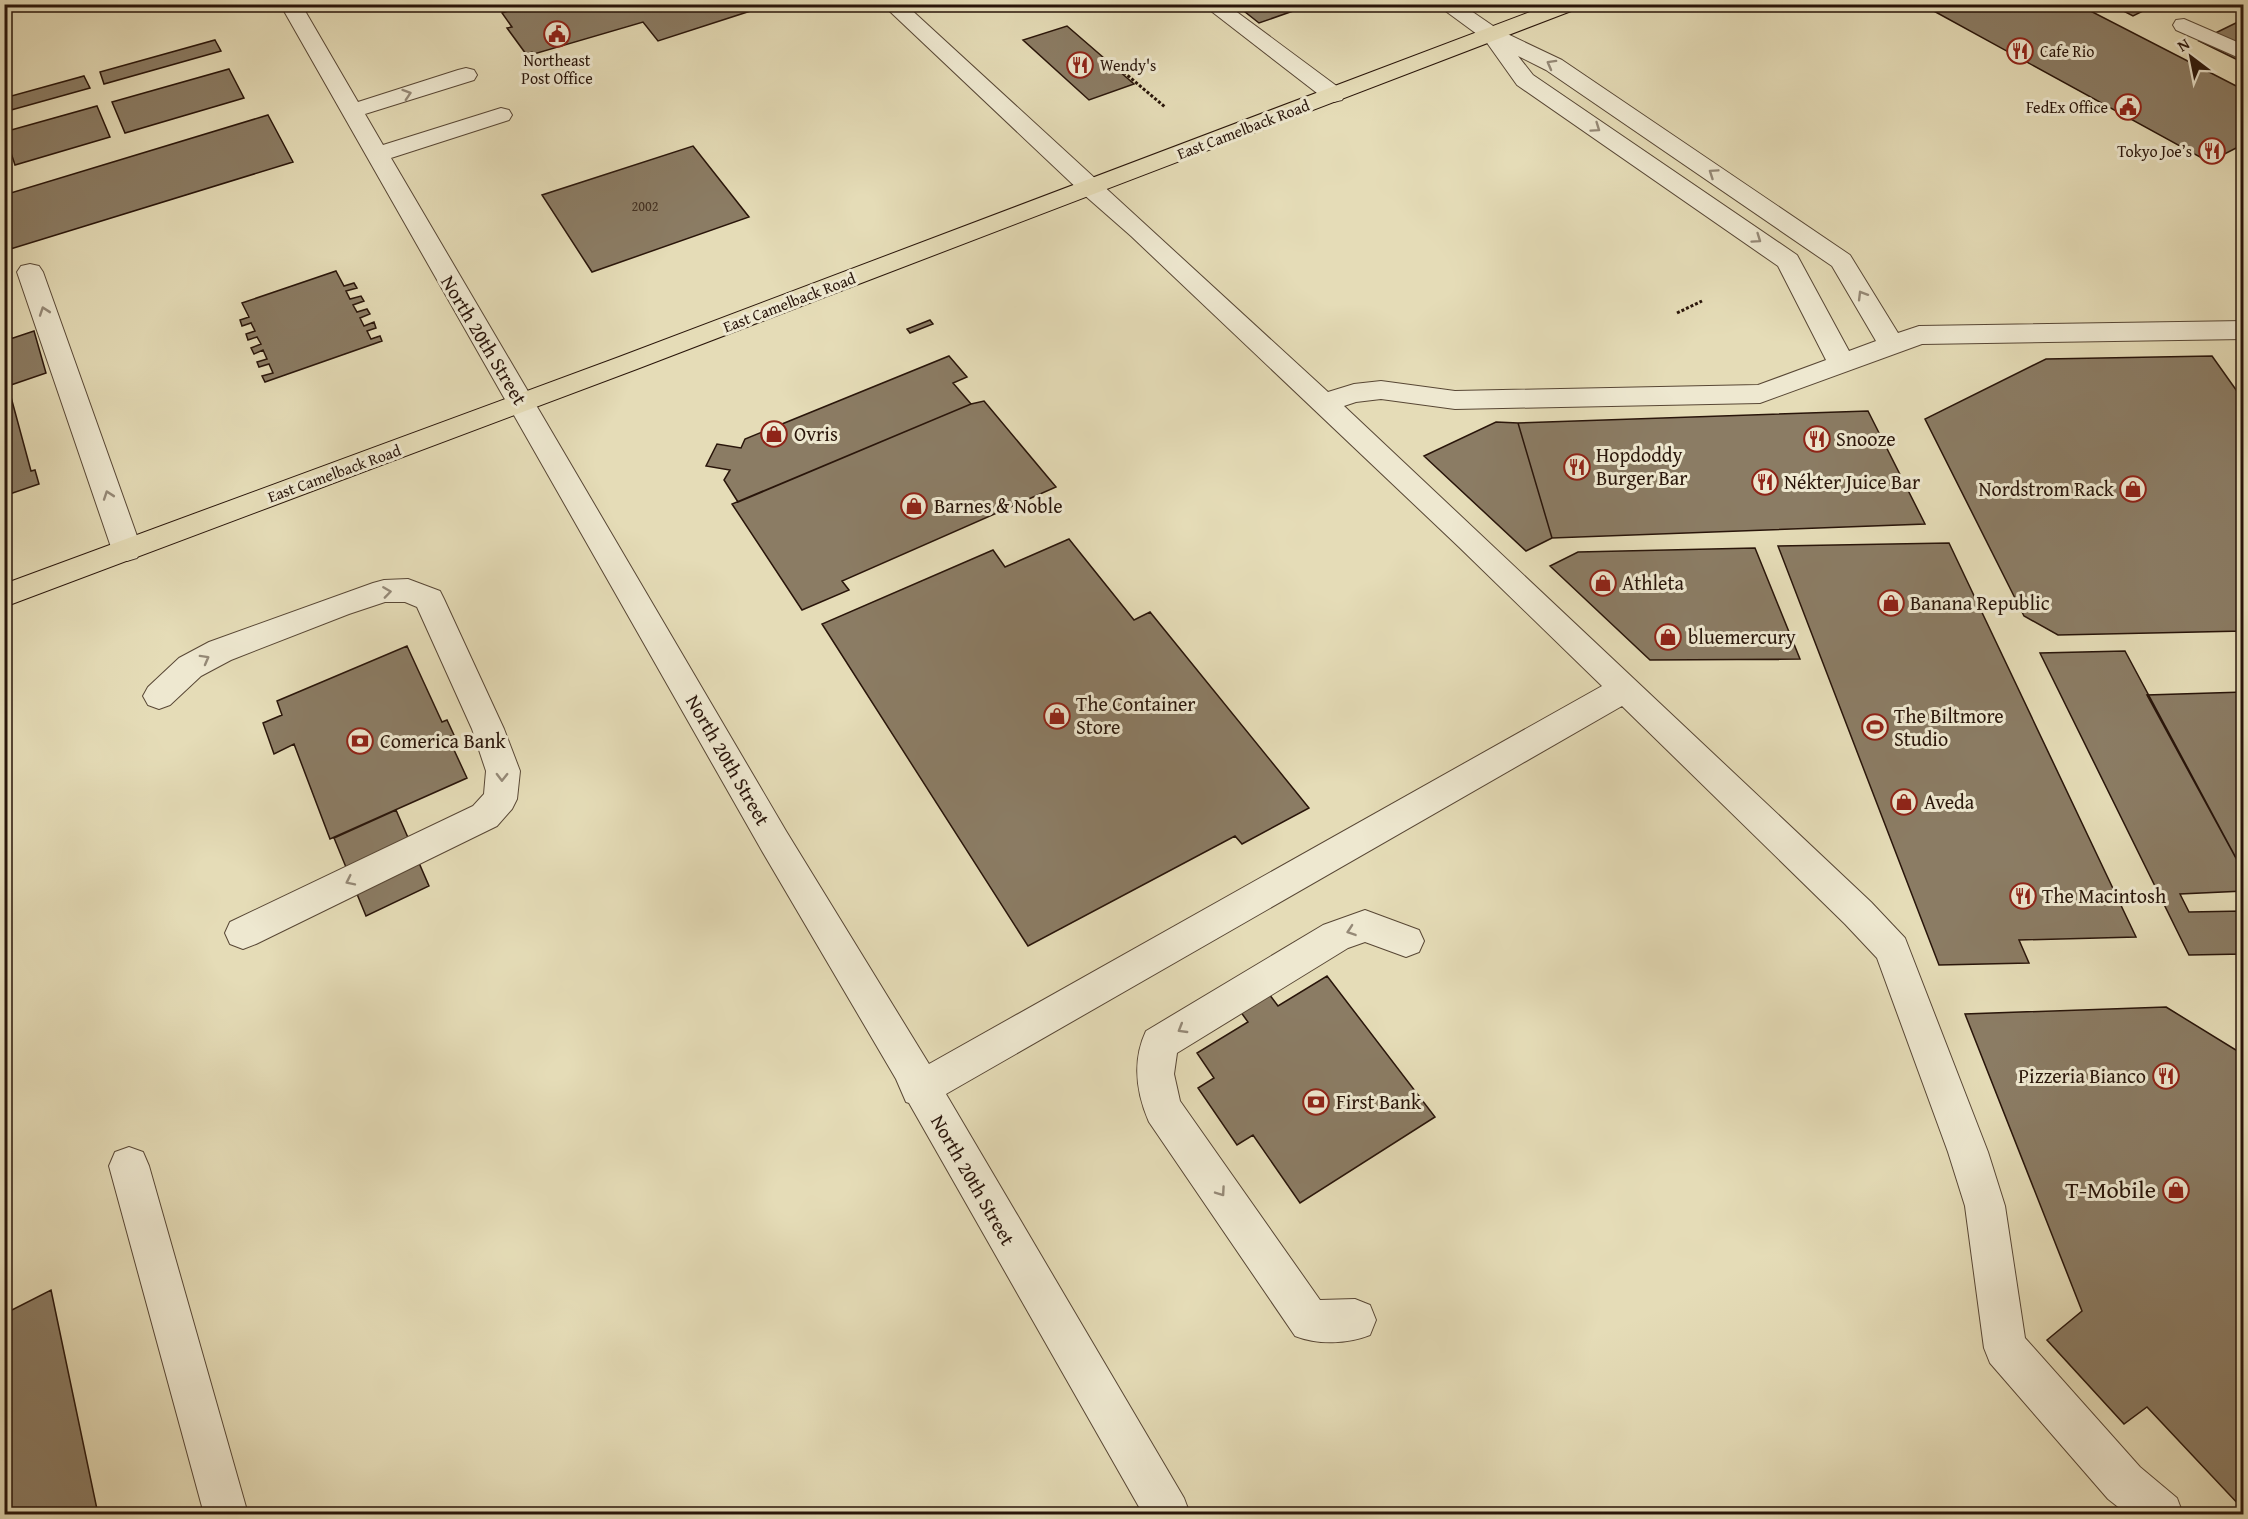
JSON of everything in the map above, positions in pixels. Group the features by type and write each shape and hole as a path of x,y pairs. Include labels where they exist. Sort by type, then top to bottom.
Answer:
{"main road":[{"name":"East Camelback Road","path":"4,596 522,403 1572,4"}],"street":[{"name":"North 20th Street","path":"290,4 1168,1515"},
{"path":"892,4 1090,188 1140,231 1625,688 1858,913 1892,949 1968,1152 1985,1206 2005,1348 2124,1483 2161,1515"},
{"path":"1212,4 1334,94"},
{"path":"1446,4 1491,35 1554,65 1841,261 1892,345"},
{"path":"2184,25 2244,54"},
{"path":"1491,35 1526,80 1788,261 1842,364"},
{"path":"351,111 466,75"},
{"path":"376,155 501,115"},
{"path":"30,272 127,550"},
{"path":"1323,403 1354,393 1381,390 1455,400 1760,394 1919,335 2244,330"},
{"path":"159,696 190,667 220,651 384,591 408,590 429,599 488,729 503,771 500,799 485,816 243,933"},
{"path":"920,1089 1395,821 1625,688"},
{"path":"1355,1320 1310,1321 1163,1109 1155,1074 1156,1064 1159,1043 1336,936 1365,926 1406,940"},
{"path":"129,1166 226,1515"}],"path":[{"path":"1120,69 1165,107"},
{"path":"1677,313 1702,301"}],"building":[{"name":"Northeast Post Office","path":"503,4 772,4 658,41 643,22 534,54 532,52 526,54 507,28 512,27 502,13 508,11"},
{"path":"1235,4 1313,4 1259,23"},
{"path":"1921,4 2077,4 2244,90 2244,144 2209,162"},
{"path":"2110,4 2157,4 2133,16"},
{"path":"2244,19 2244,63 2199,41"},
{"path":"1067,26 1134,84 1089,100 1023,40"},
{"path":"215,40 221,51 104,84 100,72"},
{"path":"229,69 244,98 125,133 112,102"},
{"path":"84,76 90,88 4,112 4,98"},
{"path":"97,106 110,137 15,165 4,132"},
{"path":"268,115 293,162 4,251 4,195"},
{"path":"693,146 749,217 592,272 542,195"},
{"path":"336,271 344,286 354,283 357,288 346,291 350,299 361,296 364,301 353,305 357,312 367,309 370,314 360,318 364,326 374,322 376,328 367,331 371,339 380,336 382,341 265,382 262,376 273,373 269,364 259,367 257,362 267,359 263,350 254,354 251,348 261,344 257,337 248,340 246,334 255,331 251,323 242,326 240,320 249,317 242,303"},
{"path":"930,320 933,324 910,333 907,329"},
{"path":"34,331 46,373 8,386 31,471 35,470 39,484 4,496 4,341"},
{"path":"949,356 967,377 953,383 971,404 738,502 724,480 730,470 706,466 717,444 741,448 745,439"},
{"path":"2212,356 2244,401 2244,631 2058,635 2024,616 1925,419 2046,359"},
{"path":"984,401 1056,487 842,581 849,590 802,610 732,504 971,404"},
{"path":"1868,411 1925,524 1552,538 1518,423"},
{"path":"1496,422 1518,423 1552,538 1526,551 1424,456"},
{"name":"The Container Store","path":"1069,539 1134,620 1150,612 1309,808 1242,844 1235,836 1028,946 822,624 993,550 1005,567"},
{"path":"1949,543 2136,937 2019,940 2029,963 1939,965 1778,546"},
{"path":"1755,548 1800,659 1650,660 1550,566 1578,552"},
{"name":"Comerica Bank","path":"407,646 442,722 447,720 454,735 448,737 467,778 330,839 294,744 274,754 263,723 282,715 277,701"},
{"path":"2125,651 2244,873 2244,891 2180,894 2189,912 2244,911 2244,954 2189,955 2040,653"},
{"path":"2244,692 2244,873 2147,695"},
{"path":"396,810 429,886 366,916 334,838"},
{"name":"First Bank","path":"1327,976 1435,1117 1300,1203 1253,1135 1237,1145 1198,1088 1214,1078 1197,1053 1248,1022 1240,1011 1269,994 1278,1006"},
{"path":"2166,1007 2244,1055 2244,1504 2241,1507 2147,1407 2124,1424 2047,1340 2082,1311 1965,1014"},
{"path":"51,1290 98,1514 4,1514 4,1314"}],"place":[{"name":"Northeast Post Office","path":"557,34"},
{"name":"Cafe Rio","path":"2020,51"},
{"name":"Wendy's","path":"1080,65"},
{"name":"FedEx Office","path":"2128,107"},
{"name":"Tokyo Joe’s","path":"2212,151"},
{"name":"Ovris","path":"774,434"},
{"name":"Snooze","path":"1817,439"},
{"name":"Hopdoddy Burger Bar","path":"1577,467"},
{"name":"Nékter Juice Bar","path":"1765,482"},
{"name":"Nordstrom Rack","path":"2133,489"},
{"name":"Barnes & Noble","path":"914,506"},
{"name":"Athleta","path":"1603,583"},
{"name":"Banana Republic","path":"1891,603"},
{"name":"bluemercury","path":"1668,637"},
{"name":"The Container Store","path":"1057,716"},
{"name":"The Biltmore Studio","path":"1875,727"},
{"name":"Comerica Bank","path":"360,741"},
{"name":"Aveda","path":"1904,802"},
{"name":"The Macintosh","path":"2023,896"},
{"name":"Pizzeria Bianco","path":"2166,1076"},
{"name":"First Bank","path":"1316,1102"},
{"name":"T-Mobile","path":"2176,1190"}]}
